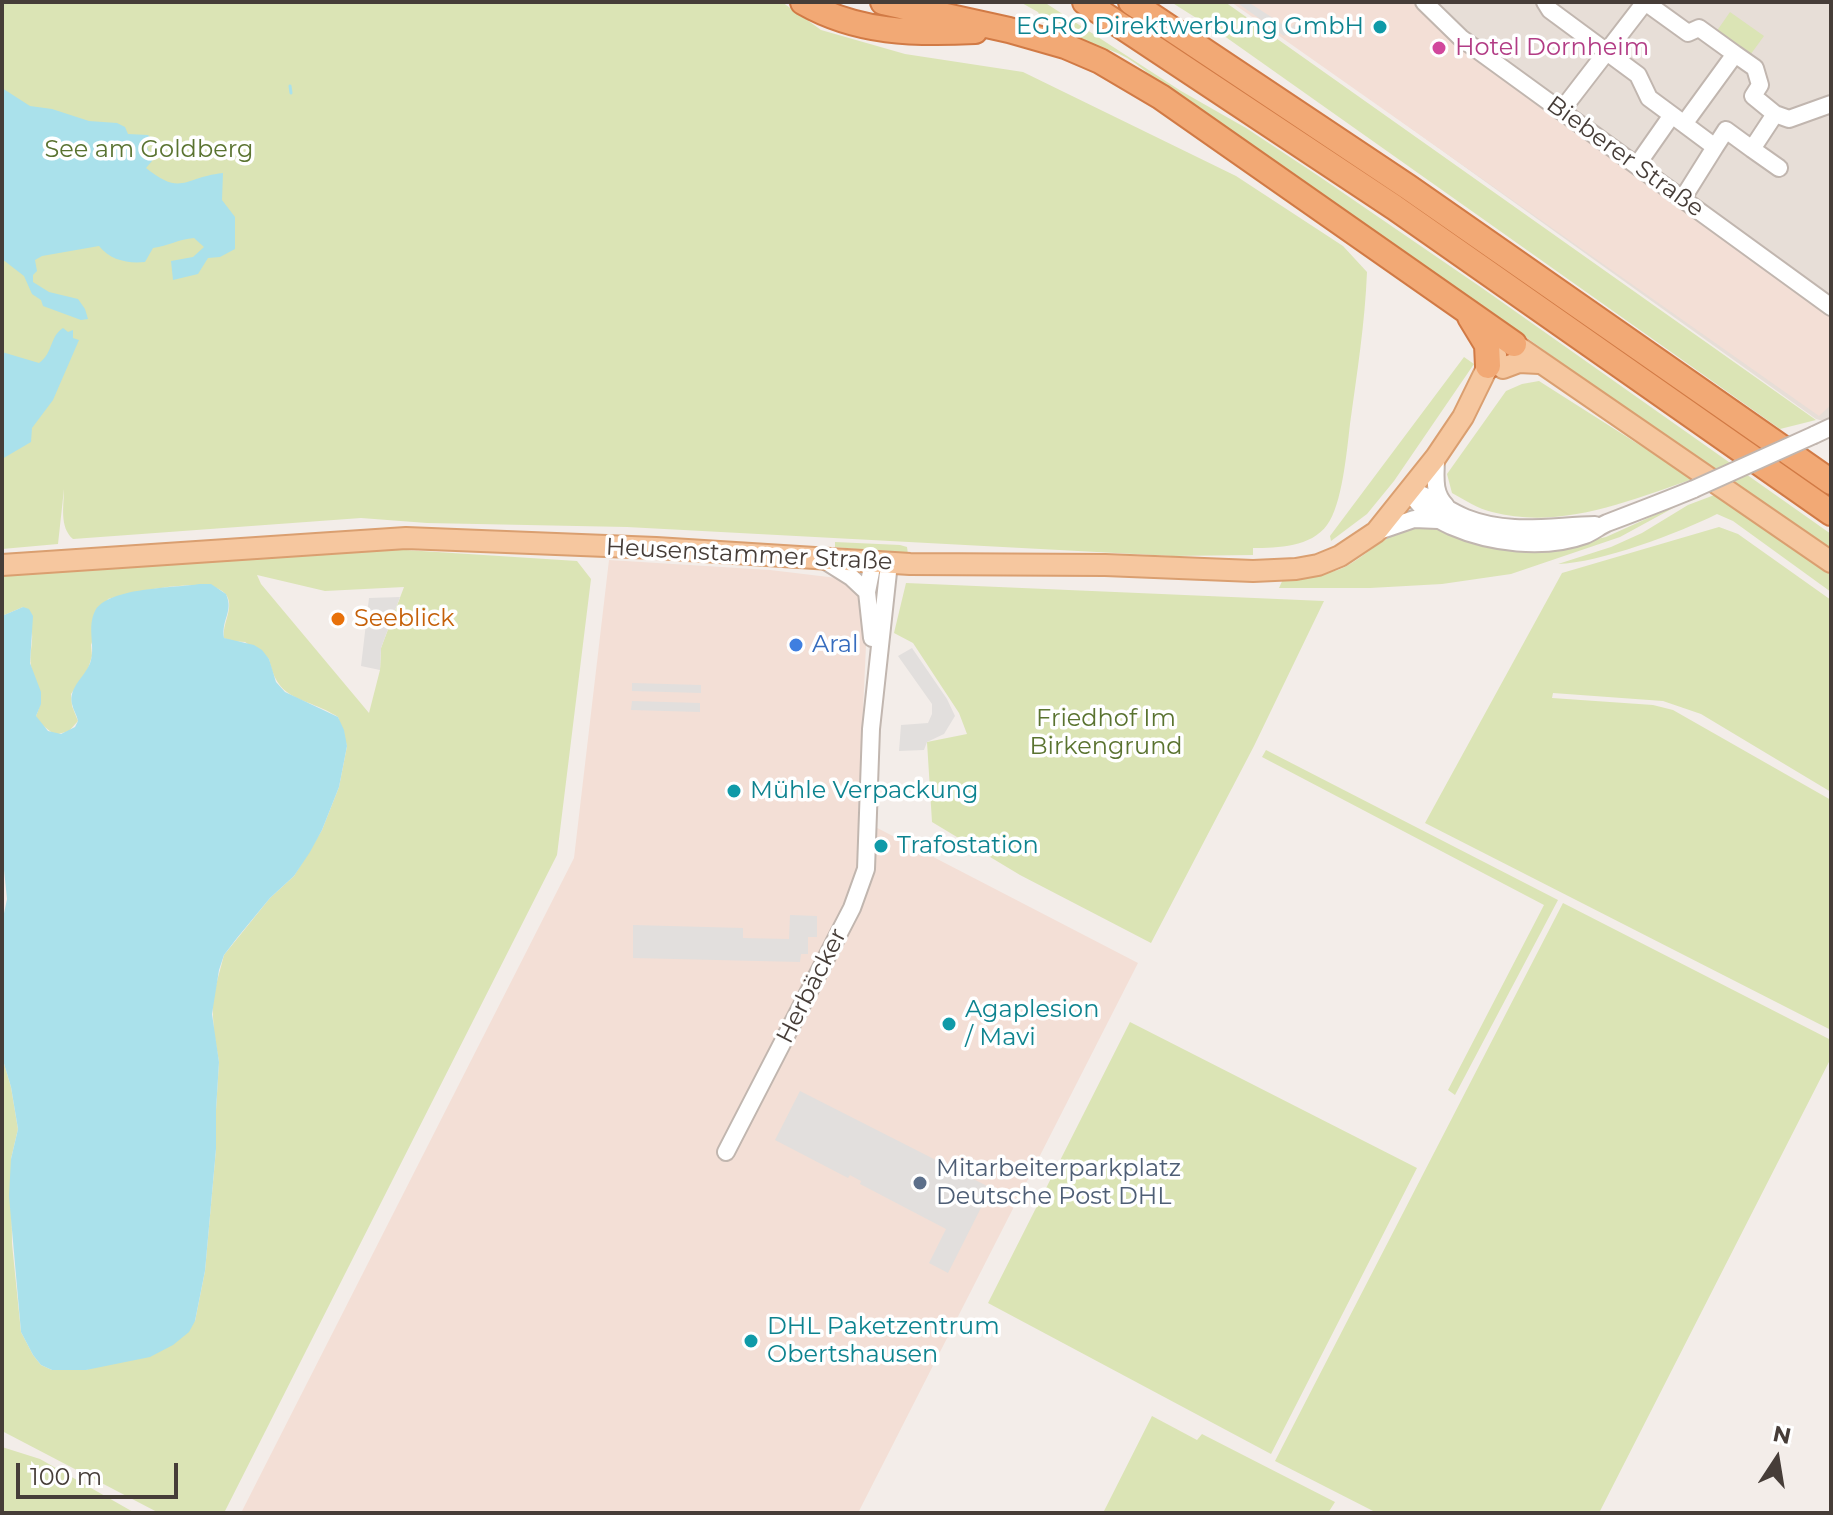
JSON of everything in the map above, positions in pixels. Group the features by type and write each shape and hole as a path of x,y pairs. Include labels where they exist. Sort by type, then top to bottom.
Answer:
{"highway":[{"path":"803,2 834,17 872,28 925,33 1009,30"},
{"path":"883,2 1065,46 1130,77 1514,344"},
{"path":"1085,2 1394,207 1831,513"},
{"path":"1131,2 1408,187 1831,482"},
{"path":"1466,312 1487,345 1496,367"}],"main road":[{"path":"1539,363 1519,362 1496,367 1497,355 1514,344 1831,562"},
{"name":"Heusenstammer Straße","path":"2,565 406,538 656,548 881,563 1105,565 1280,571 1326,562 1376,532 1436,457 1496,367"}],"street":[{"path":"1545,2 1550,10 1638,75 1649,98 1715,147"},
{"path":"1561,111 1645,2 1688,33 1699,28 1755,68 1760,85 1753,96 1775,114 1789,119 1831,104"},
{"name":"Bieberer Straße","path":"1428,3 1447,27 1831,307"},
{"path":"1637,165 1735,54"},
{"path":"1752,149 1775,114"},
{"path":"1683,198 1726,130 1779,168"},
{"path":"1376,532 1414,519 1448,517 1507,528 1604,524 1694,489 1831,427"},
{"path":"1436,457 1438,494 1448,517"},
{"path":"1410,490 1422,494 1448,517"},
{"path":"824,560 851,577 867,592"},
{"path":"875,679 871,666 872,632 867,592 881,563"},
{"path":"875,679 881,563"},
{"name":"Herbäcker","path":"726,1152 852,908 866,869 875,679"}],"shaded area":[{"path":"1231,2 1419,2 1831,312 1831,405 1819,416"},
{"path":"1235,2 1831,2 1831,423 1816,419"},
{"path":"1236,2 1248,2 1290,29 1299,19 1303,24 1295,32 1292,29 1284,36"},
{"path":"609,560 770,570 837,578 854,587 863,604 867,624 858,818 1138,963 858,1513 241,1513 574,858"},
{"path":"400,597 381,648 380,670 361,666 369,598"},
{"path":"912,648 955,716 944,734 927,742 924,750 899,751 901,725 928,723 932,714 932,704 898,656"},
{"path":"632,683 701,685 701,693 632,691"},
{"path":"632,701 700,703 700,712 631,710"},
{"path":"790,915 817,916 817,937 808,937 808,954 801,954 800,962 633,958 633,925 743,928 743,938 789,939"},
{"name":"Mitarbeiterparkplatz Deutsche Post DHL","path":"800,1091 991,1188 948,1273 929,1263 946,1229 860,1184 861,1181 850,1175 848,1178 775,1140"}],"green space":[{"path":"2,2 782,2 821,30 905,54 1023,72 1236,176 1343,246 1367,272 1363,329 1345,462 1332,516 1312,538 1283,547 1253,548 1253,555 1172,556 627,527 427,523 361,518 73,539 64,522 64,489 58,544 2,549"},
{"path":"1020,2 1044,2 1320,177 1831,534 1831,555 1720,472 1701,463 1516,330 1172,95 1136,63 1110,50 1106,53 1047,29 1038,12"},
{"path":"1171,2 1225,2 1816,420 1780,429 1220,33"},
{"path":"1730,12 1764,36 1748,58 1714,35"},
{"path":"1464,357 1474,364 1394,481 1367,514 1331,541 1330,536"},
{"path":"1539,381 1693,479 1619,504 1543,518 1487,511 1452,493 1447,474 1506,391"},
{"path":"1717,494 1765,524 1790,548 1831,571 1831,592 1733,521 1717,514 1639,546 1558,564 1611,547 1642,533 1688,505"},
{"path":"1686,501 1620,537 1511,574 1442,584 1279,588 1284,577 1323,574 1345,567 1400,530 1420,522 1570,545 1606,537"},
{"path":"1719,527 1738,534 1831,600 1831,792 1701,714 1663,701 1553,693 1552,698 1653,705 1673,710 1831,800 1831,1030 1425,823 1562,573"},
{"path":"835,542 900,545 907,547 908,554 835,547"},
{"path":"390,549 577,561 591,579 557,855 224,1513 159,1513 2,1431 2,1057 18,1129 11,1159 12,1244 21,1332 33,1355 41,1365 52,1370 86,1370 195,1321 205,1271 216,1149 219,1062 212,1000 224,955 270,898 294,876 322,830 339,787 347,746 338,717 286,692 273,674 269,659 245,642 224,638 229,606 227,596 219,589 189,585 108,599 91,645 88,669 71,694 78,721 69,731 55,735 37,721 40,696 31,666 31,630 23,607 2,616 2,576 71,567","holes":["257,575 325,591 404,587 381,648 380,670 369,713 261,584"]},
{"name":"Friedhof Im Birkengrund","path":"906,583 1324,601 1254,746 1151,943 1020,875 932,822 927,742 967,734 959,713 913,643 894,633"},
{"path":"1266,750 1558,900 1455,1095 1448,1090 1544,905 1262,757"},
{"path":"1563,903 1831,1040 1831,1058 1599,1513 1377,1513 1275,1461"},
{"path":"1130,1022 1417,1168 1271,1454 988,1303"},
{"path":"1152,1416 1197,1440 1202,1434 1335,1502 1328,1513 1103,1513"},
{"path":"2,1447 40,1459 135,1513 2,1513"}],"water":[{"name":"See am Goldberg","path":"2,88 30,106 52,109 89,121 117,123 125,127 128,134 148,135 151,138 147,147 152,161 146,168 168,182 183,183 223,173 222,200 235,217 235,249 220,257 208,258 198,274 173,280 171,261 193,257 204,247 194,238 153,248 145,262 120,260 108,255 99,246 42,256 35,260 37,271 33,282 49,292 78,299 88,319 81,320 43,306 41,300 32,294 24,276 2,259"},
{"path":"63,328 68,332 73,330 73,338 79,340 53,400 32,428 31,442 2,459 2,352 39,363"},
{"path":"211,584 226,594 229,606 224,638 262,650 269,659 276,682 285,692 338,717 347,746 339,787 310,852 294,876 270,898 237,938 224,955 219,970 212,1014 219,1062 216,1149 205,1271 195,1321 189,1332 173,1345 150,1357 86,1370 52,1370 41,1365 21,1332 9,1196 11,1159 18,1129 2,1057 2,923 7,899 2,850 2,616 23,607 29,609 33,616 30,663 41,692 41,704 36,716 48,731 61,734 75,727 78,721 73,692 91,660 93,617 102,603 127,593"}],"waterway":[{"path":"290,86 291,93"}],"place":[{"name":"EGRO Direktwerbung GmbH","path":"1380,27"},
{"name":"Hotel Dornheim","path":"1439,48"},
{"name":"Seeblick","path":"338,619"},
{"name":"Aral","path":"796,645"},
{"name":"Mühle Verpackung","path":"734,791"},
{"name":"Trafostation","path":"881,846"},
{"name":"Agaplesion / Mavi","path":"949,1024"},
{"name":"Mitarbeiterparkplatz Deutsche Post DHL","path":"920,1183"},
{"name":"DHL Paketzentrum Obertshausen","path":"751,1341"}]}
